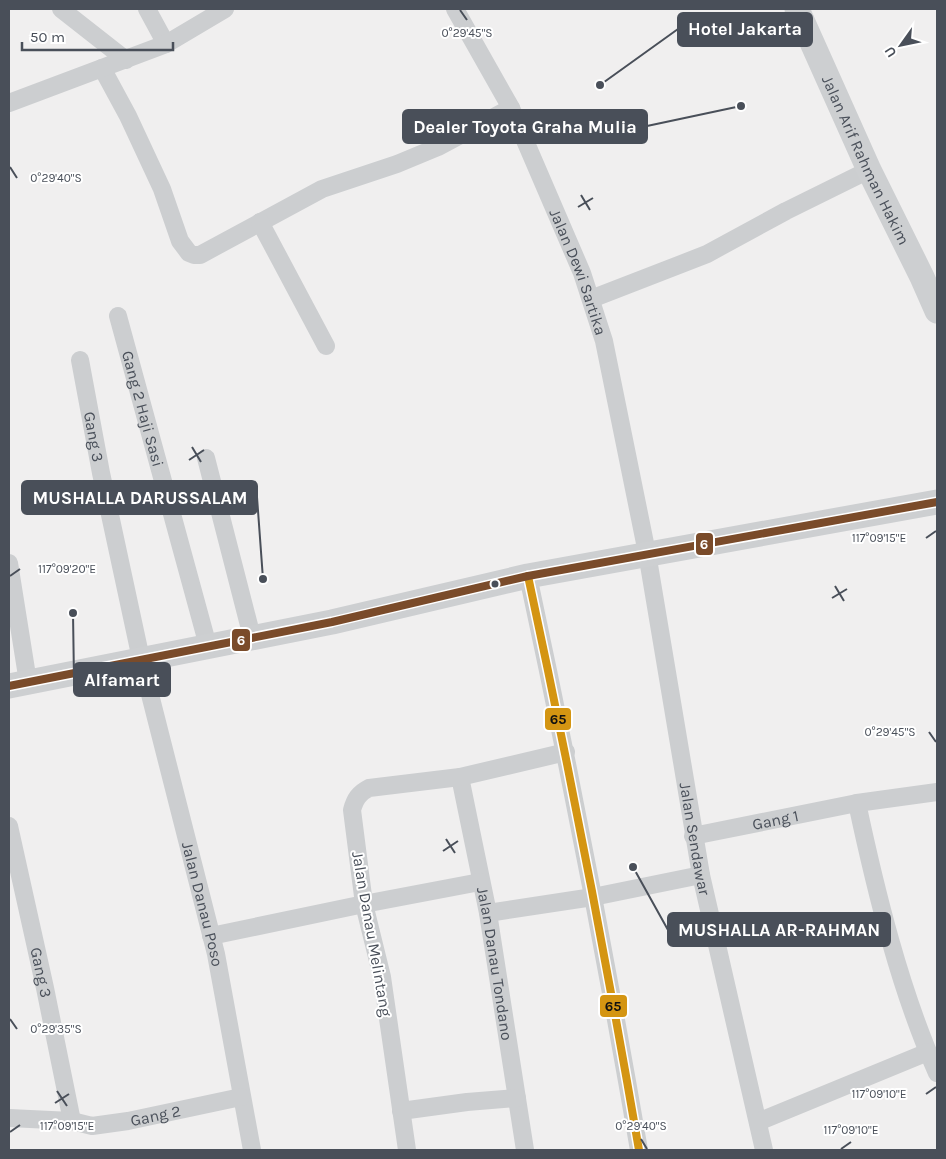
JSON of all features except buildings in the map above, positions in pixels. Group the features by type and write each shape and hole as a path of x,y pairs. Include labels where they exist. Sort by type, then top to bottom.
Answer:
{"street":[{"path":"61,9 126,60"},
{"path":"147,9 166,44"},
{"path":"9,103 166,44 225,9"},
{"name":"Jalan Dewi Sartika","path":"455,9 511,108 582,273 604,342 647,553"},
{"name":"Jalan Arif Rahman Hakim","path":"797,9 869,170 922,276 937,311"},
{"path":"102,68 128,116 162,189 180,241 189,253 194,256 200,255 322,189 396,164 438,147 511,108"},
{"path":"591,299 707,254 869,170"},
{"path":"260,222 326,346"},
{"name":"Gang 2 Haji Sasi","path":"118,316 208,646"},
{"name":"Gang 3","path":"80,360 101,473 142,659"},
{"path":"206,458 252,638"},
{"path":"9,563 18,684 332,622 528,576 937,502"},
{"path":"911,506 937,514"},
{"name":"Jalan Sendawar","path":"647,553 693,836 764,1150"},
{"path":"528,576 566,752 610,983 639,1150"},
{"name":"Jalan Danau Poso","path":"142,659 216,954 252,1150"},
{"name":"Jalan Danau Melintang","path":"407,1150 382,977 364,904 352,810 360,793 369,788 460,777 566,752"},
{"name":"Jalan Danau Tondano","path":"460,777 480,882 488,913 525,1150"},
{"name":"Gang 1","path":"693,836 857,803 937,792"},
{"path":"857,803 883,913 904,984 937,1073"},
{"name":"Gang 3","path":"9,826 72,1120"},
{"path":"488,913 593,897 701,875"},
{"path":"211,936 480,882"},
{"path":"758,1122 928,1052"},
{"name":"Gang 2","path":"9,1118 72,1120 92,1126 128,1121 241,1097"},
{"path":"402,1111 467,1102 517,1098"}],"transit line":[{"name":"6","path":"9,686 332,622 528,576 937,502"},
{"name":"65","path":"528,576 614,1006 639,1150"}],"place":[{"name":"Hotel Jakarta","path":"600,85"},
{"name":"Dealer Toyota Graha Mulia","path":"741,106"},
{"name":"MUSHALLA DARUSSALAM","path":"263,579"},
{"name":"Alfamart","path":"73,613"},
{"name":"MUSHALLA AR-RAHMAN","path":"633,867"}]}
